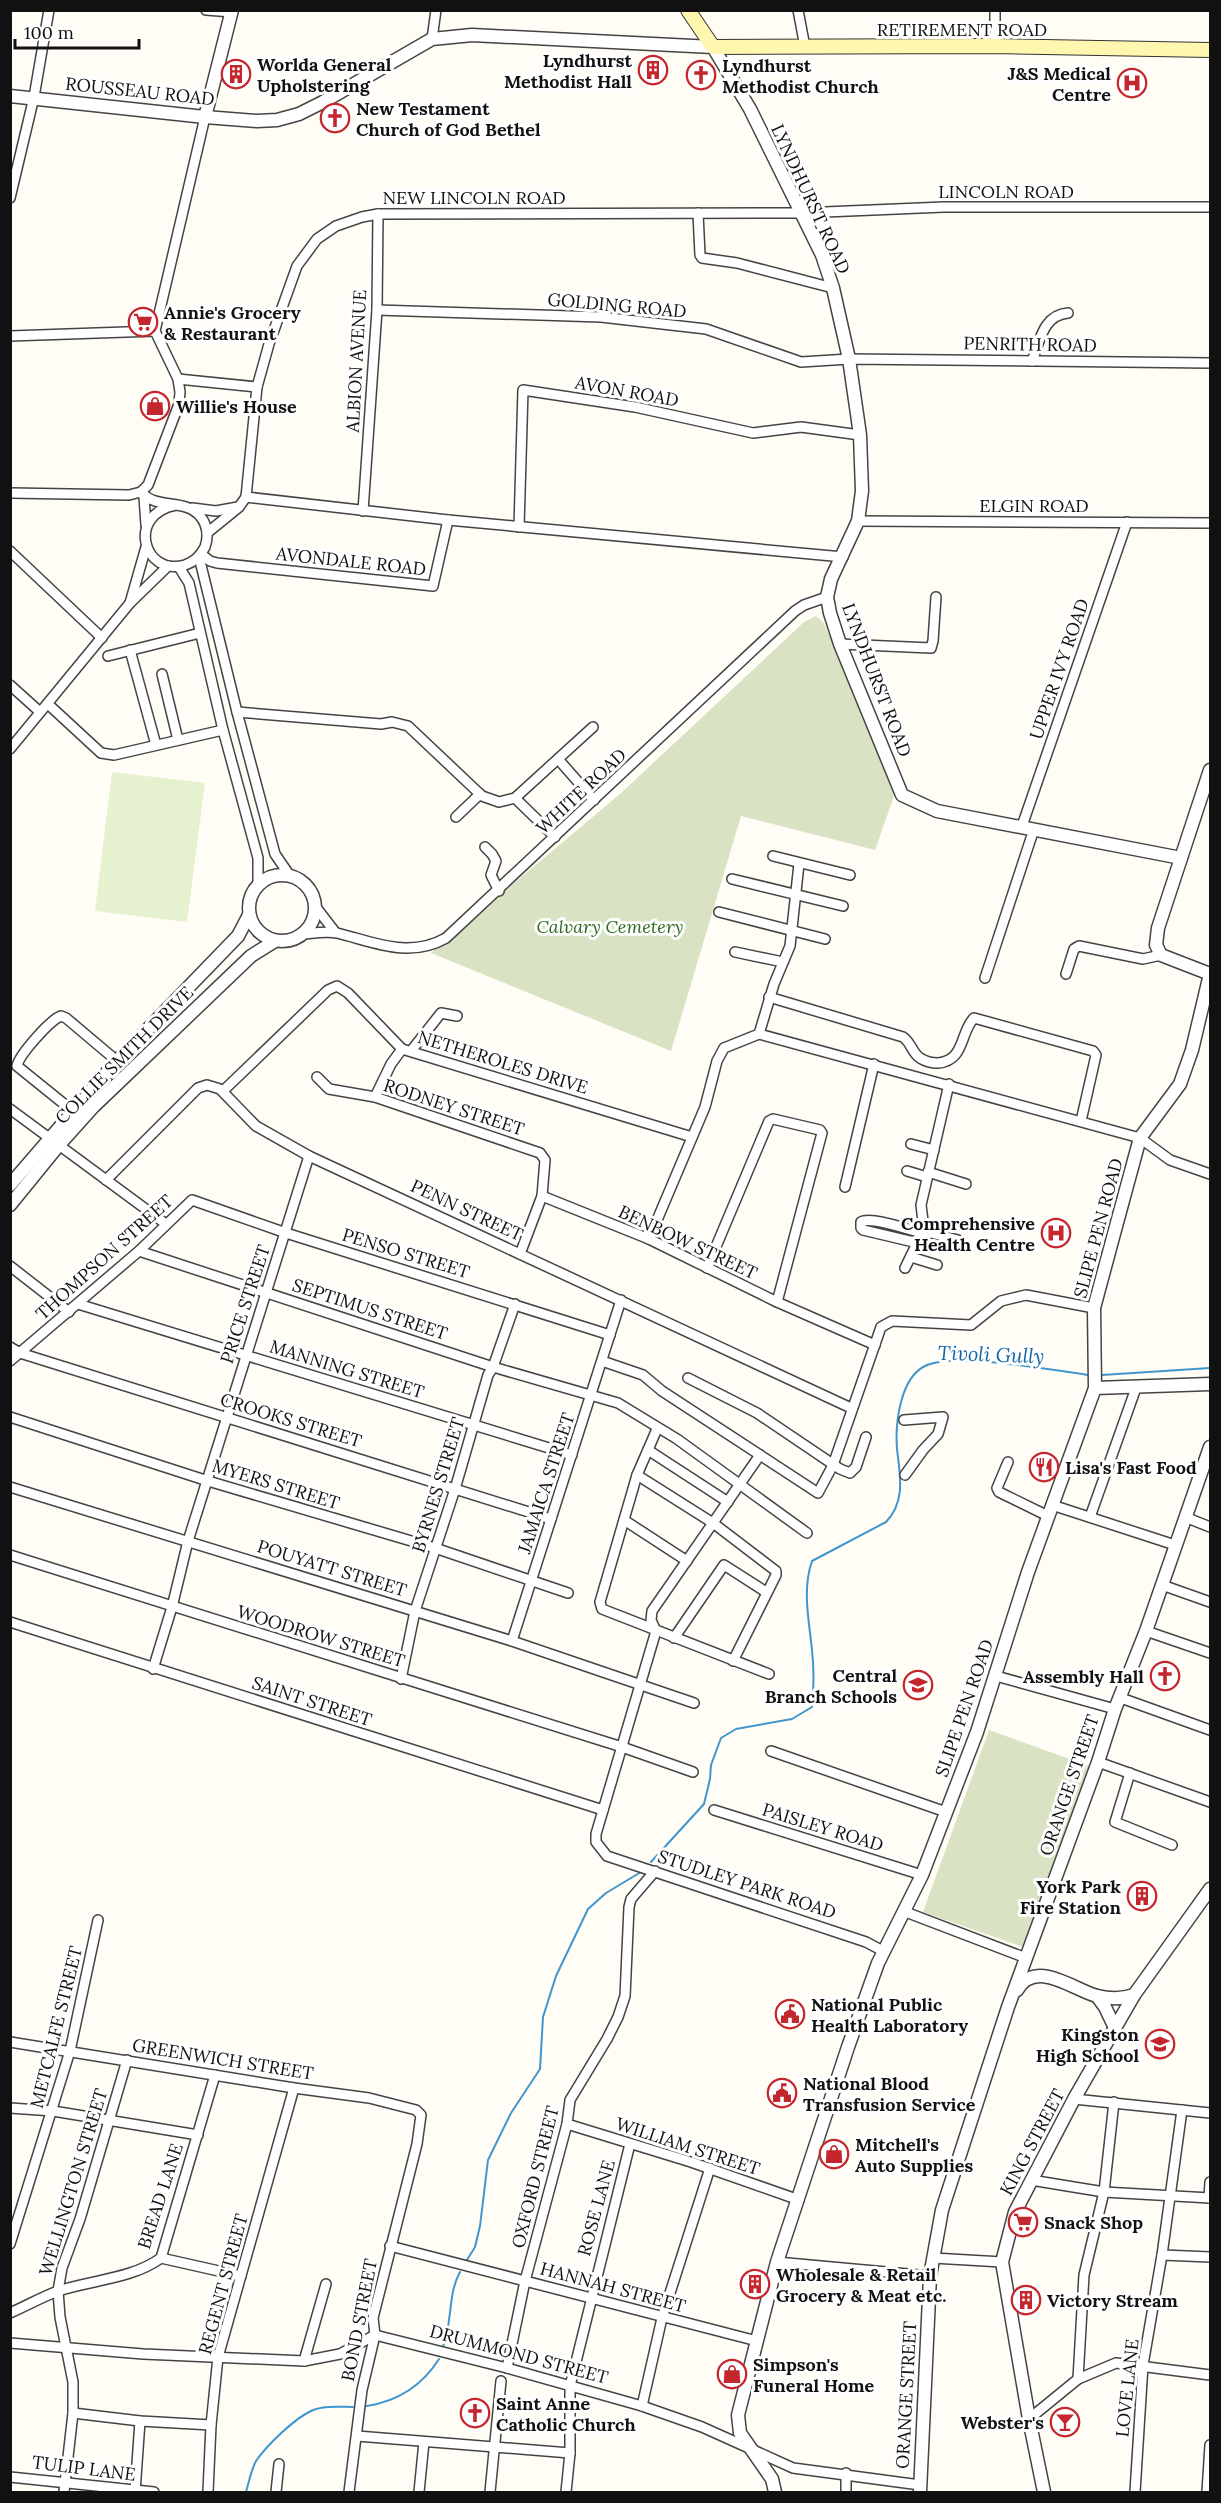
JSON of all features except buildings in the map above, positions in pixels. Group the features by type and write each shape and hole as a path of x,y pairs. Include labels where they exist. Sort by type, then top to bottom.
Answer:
{"main road":[{"name":"LYNDHURST ROAD","path":"688,10 713,47"},
{"name":"RETIREMENT ROAD","path":"713,47 996,46 1210,50"}],"street":[{"path":"10,198 34,97 49,10"},
{"path":"130,603 146,547 143,495 179,404 178,379 155,331 232,11 206,10"},
{"path":"432,39 436,10"},
{"path":"798,10 805,47"},
{"path":"995,10 996,46"},
{"name":"ROUSSEAU ROAD","path":"10,96 205,117 257,121 277,120 299,114 432,39 472,34 713,47"},
{"name":"LYNDHURST ROAD","path":"713,47 750,109 822,255 833,288 849,359 860,435 862,491 858,521 831,579 828,597 830,613 840,644 902,795 937,811 1181,858"},
{"name":"LINCOLN ROAD","path":"801,213 944,207 1210,207"},
{"path":"698,213 700,257 737,263 833,288"},
{"name":"NEW LINCOLN ROAD","path":"246,497 257,387 269,344 297,266 317,239 336,226 378,214 801,213"},
{"name":"ALBION AVENUE","path":"363,511 377,310 378,214"},
{"name":"GOLDING ROAD","path":"377,310 601,317 706,329 801,362 849,359"},
{"path":"1032,361 1048,321 1057,314 1068,313"},
{"path":"10,336 155,331"},
{"name":"PENRITH ROAD","path":"849,359 1210,363"},
{"path":"178,379 257,387"},
{"name":"AVON ROAD","path":"519,527 523,390 635,407 753,433 801,427 860,435"},
{"path":"10,494 143,495 176,505 216,511 239,507"},
{"path":"207,533 239,507 246,497 448,520 843,557"},
{"path":"144,534 147,522 154,513 164,507 176,505"},
{"path":"146,547 154,559 168,566 179,567 190,564 200,555 206,544 207,533 201,517 187,507"},
{"name":"AVONDALE ROAD","path":"200,555 217,563 433,586 448,520"},
{"name":"ELGIN ROAD","path":"858,521 1210,523"},
{"name":"UPPER IVY ROAD","path":"1022,826 1127,522"},
{"path":"10,551 102,638"},
{"path":"200,555 237,712 275,854 290,876"},
{"path":"10,749 40,712 49,705 130,603 168,566"},
{"path":"179,567 189,583 223,730 258,858 258,885"},
{"name":"WHITE ROAD","path":"304,934 335,932 394,948 426,947 455,932 795,611 804,605 828,597"},
{"path":"840,644 931,648 936,597"},
{"path":"108,656 200,633"},
{"path":"130,650 156,745"},
{"path":"162,674 178,740"},
{"path":"10,685 40,712"},
{"path":"49,705 101,753 114,755 223,730"},
{"path":"237,712 381,724 392,722 408,726 480,794 491,801 499,802 515,798 592,727"},
{"path":"558,759 594,800"},
{"path":"1161,956 1156,945 1158,928 1210,770"},
{"path":"456,817 480,794"},
{"path":"515,798 555,837"},
{"path":"985,978 1034,829"},
{"path":"485,847 496,861 491,875 499,891"},
{"path":"773,856 850,875"},
{"path":"759,1034 769,997 790,946 799,864"},
{"path":"278,875 290,876 305,884 314,898 315,916 304,934 295,939 275,941 256,929 249,915 250,899 258,885 278,875"},
{"path":"732,879 843,906"},
{"path":"315,906 335,932"},
{"path":"719,912 825,939"},
{"name":"COLLIE SMITH DRIVE","path":"10,1205 74,1112 117,1061 238,936 249,915"},
{"name":"COLLIE SMITH DRIVE","path":"10,1185 251,956 275,941"},
{"path":"1066,974 1074,949 1079,946 1143,959 1161,956 1210,974"},
{"path":"735,952 783,962"},
{"name":"SLIPE PEN ROAD","path":"753,2450 740,2433 738,2415 777,2262 848,2047 883,1951 922,1875 946,1812 996,1676 1050,1511 1095,1388 1094,1308 1140,1138 1180,1084 1192,1050 1210,974"},
{"name":"NETHEROLES DRIVE","path":"223,1091 328,990 337,986 348,993 406,1050 692,1137"},
{"path":"769,997 903,1037 908,1040 916,1056 929,1062 946,1062 956,1055 974,1018 1093,1051 1096,1055 1082,1121"},
{"path":"375,1097 391,1064 441,1013 457,1016"},
{"path":"74,1112 17,1066 21,1057 51,1022 61,1016 117,1061"},
{"path":"649,1239 705,1107 717,1061 724,1048 759,1034 926,1077 1140,1138 1167,1158 1210,1174"},
{"path":"926,1077 929,1062"},
{"path":"845,1187 874,1064"},
{"name":"RODNEY STREET","path":"317,1077 329,1089 375,1097 540,1153 545,1160 542,1196"},
{"path":"905,1268 923,1232 921,1205 949,1084"},
{"path":"106,1180 198,1088 214,1086 223,1091"},
{"name":"PENN STREET","path":"223,1091 256,1126 309,1156 851,1408"},
{"path":"10,1110 166,1224"},
{"path":"707,1268 769,1121 773,1119 820,1130 822,1133 777,1302"},
{"path":"911,1144 934,1150"},
{"name":"PRICE STREET","path":"153,1668 172,1607 188,1541 309,1156"},
{"path":"907,1171 966,1184"},
{"path":"520,1254 542,1196"},
{"name":"BENBOW STREET","path":"542,1196 649,1239 777,1302 875,1346"},
{"name":"PENSO STREET","path":"192,1200 286,1233 610,1335"},
{"name":"THOMPSON STREET","path":"10,1361 139,1251 192,1200"},
{"path":"918,1244 863,1230 860,1226 861,1222 868,1220 885,1223 958,1240"},
{"path":"881,1234 885,1223"},
{"name":"SEPTIMUS STREET","path":"139,1251 493,1367 618,1403 657,1429 677,1439 807,1533"},
{"path":"912,1257 937,1265"},
{"path":"10,1266 69,1312"},
{"path":"602,1361 643,1375 662,1391 818,1493 833,1465 881,1327 888,1322 971,1325 1001,1301 1026,1295 1094,1308"},
{"name":"JAMAICA STREET","path":"512,1641 621,1300"},
{"name":"MANNING STREET","path":"78,1304 572,1455"},
{"name":"BYRNES STREET","path":"401,1679 415,1611 455,1489 488,1375 493,1367 515,1304"},
{"name":"CROOKS STREET","path":"10,1347 20,1353 551,1519"},
{"path":"688,1378 757,1413 833,1465 852,1473 866,1437"},
{"path":"1095,1388 1210,1384"},
{"path":"1090,1517 1136,1388"},
{"name":"MYERS STREET","path":"10,1417 208,1481 435,1548 568,1593"},
{"path":"904,1420 943,1417 938,1434 905,1475"},
{"path":"657,1429 637,1475 600,1605 604,1611 769,1674"},
{"name":"ORANGE STREET","path":"920,2489 930,2276 942,2210 1008,2007 1146,1631 1210,1447"},
{"path":"648,1450 728,1502"},
{"path":"603,1810 656,1631 651,1620 652,1611 760,1455"},
{"path":"1008,1462 997,1488 999,1492 1050,1511 1090,1517 1175,1545"},
{"path":"637,1475 713,1523 774,1567 776,1575 733,1661"},
{"name":"POUYATT STREET","path":"10,1487 512,1641 694,1703"},
{"path":"1185,1517 1210,1527"},
{"path":"624,1520 687,1561"},
{"name":"WOODROW STREET","path":"10,1555 622,1747 693,1772"},
{"path":"674,1638 724,1565 766,1592"},
{"path":"1162,1585 1210,1602"},
{"name":"SAINT STREET","path":"10,1623 603,1810"},
{"path":"1146,1631 1210,1653"},
{"path":"996,1676 1118,1703 1210,1730"},
{"path":"771,1751 946,1812"},
{"path":"1098,1762 1210,1802"},
{"path":"1130,1773 1115,1822 1172,1845"},
{"name":"STUDLEY PARK ROAD","path":"603,1810 596,1842 607,1856 866,1941 883,1951"},
{"name":"PAISLEY ROAD","path":"714,1810 922,1875"},
{"name":"OXFORD STREET","path":"507,2368 525,2281 567,2124 570,2100 618,2018 625,1996 628,1907 631,1899 655,1871"},
{"name":"KING STREET","path":"1044,2493 1002,2262 1015,2212 1074,2099 1134,1995 1210,1889"},
{"path":"903,1911 1026,1958 1051,1977 1097,1996 1124,1999 1134,1995"},
{"name":"METCALFE STREET","path":"10,2244 70,2051 98,1920"},
{"path":"1008,2007 1024,1980 1030,1977 1051,1977"},
{"path":"1097,1996 1106,2007 1115,2028"},
{"name":"GREENWICH STREET","path":"10,2042 369,2098 416,2110 421,2115 422,2122"},
{"name":"WELLINGTON STREET","path":"64,2493 73,2413 73,2382 60,2317 58,2291 62,2268 80,2218 127,2060"},
{"name":"BREAD LANE","path":"10,2313 58,2291 117,2276 152,2264 161,2258 215,2075"},
{"name":"REGENT STREET","path":"208,2493 211,2425 218,2356 294,2088"},
{"path":"1074,2099 1210,2113"},
{"path":"1078,2379 1084,2275 1104,2193 1114,2102"},
{"path":"10,2108 53,2111 198,2134"},
{"name":"LOVE LANE","path":"1135,2493 1143,2365 1162,2255 1182,2110"},
{"name":"BOND STREET","path":"350,2493 362,2390 375,2336 373,2318 422,2122"},
{"name":"WILLIAM STREET","path":"567,2124 580,2126 710,2168 799,2200"},
{"name":"ROSE LANE","path":"566,2493 570,2453 570,2386 630,2144"},
{"path":"642,2406 662,2318 710,2168"},
{"path":"1031,2180 1104,2193 1210,2198 1210,2182"},
{"name":"HANNAH STREET","path":"390,2246 757,2341"},
{"path":"1162,2255 1210,2258"},
{"path":"161,2258 241,2276"},
{"path":"933,2258 1002,2262"},
{"path":"777,2262 930,2276"},
{"path":"304,2361 326,2284"},
{"path":"10,2343 304,2361 340,2354 375,2336"},
{"name":"DRUMMOND STREET","path":"375,2336 507,2368 642,2406 702,2427 793,2468 846,2473 920,2489"},
{"path":"1029,2419 1078,2379 1116,2363 1210,2375"},
{"path":"490,2493 501,2381"},
{"path":"73,2413 140,2421 211,2425"},
{"path":"135,2492 140,2421"},
{"path":"357,2436 570,2453"},
{"path":"419,2493 424,2442"},
{"path":"1207,2493 1210,2445"},
{"path":"753,2450 772,2479 775,2493"},
{"path":"276,2493 279,2464"},
{"path":"846,2473 846,2493"},
{"name":"TULIP LANE","path":"10,2476 154,2493"}],"green space":[{"name":"Calvary Cemetery","path":"816,616 824,623 894,791 893,799 875,850 741,816 671,1051 431,953 620,794 804,622"},
{"path":"112,772 205,783 187,922 95,911"},
{"path":"989,1730 1089,1766 1023,1947 923,1912"}],"waterway":[{"name":"Tivoli Gully","path":"651,1862 704,1804 711,1765 721,1738 736,1729 792,1719 812,1707 813,1664 807,1594 812,1561 886,1522 892,1514 897,1505 900,1487 897,1449 898,1415 905,1391 917,1372 925,1366 939,1362 980,1361 1088,1375"},
{"name":"Tivoli Gully","path":"1102,1375 1210,1368"},
{"name":"Tivoli Gully","path":"467,2260 475,2247 480,2226 488,2160 511,2113 540,2069 543,2017 556,1976 588,1909 606,1893 641,1872"},
{"name":"Tivoli Gully","path":"442,2349 448,2330 453,2290 460,2272"},
{"name":"Tivoli Gully","path":"367,2406 389,2400 408,2391 425,2377 439,2359"},
{"name":"Tivoli Gully","path":"246,2492 256,2461 289,2426 311,2411 321,2408 353,2407"}],"place":[{"name":"Lyndhurst Methodist Hall","path":"653,70"},
{"name":"Worlda General Upholstering","path":"236,74"},
{"name":"Lyndhurst Methodist Church","path":"701,75"},
{"name":"J&S Medical Centre","path":"1132,83"},
{"name":"New Testament Church of God Bethel","path":"335,118"},
{"name":"Annie's Grocery & Restaurant","path":"143,322"},
{"name":"Willie's House","path":"155,406"},
{"name":"Comprehensive Health Centre","path":"1056,1233"},
{"name":"Lisa's Fast Food","path":"1044,1467"},
{"name":"Assembly Hall","path":"1165,1676"},
{"name":"Central Branch Schools","path":"918,1685"},
{"name":"York Park Fire Station","path":"1142,1896"},
{"name":"National Public Health Laboratory","path":"790,2014"},
{"name":"Kingston High School","path":"1160,2044"},
{"name":"National Blood Transfusion Service","path":"782,2093"},
{"name":"Mitchell's Auto Supplies","path":"834,2154"},
{"name":"Snack Shop","path":"1023,2222"},
{"name":"Wholesale & Retail Grocery & Meat etc.","path":"755,2284"},
{"name":"Victory Stream","path":"1026,2300"},
{"name":"Simpson's Funeral Home","path":"732,2374"},
{"name":"Saint Anne Catholic Church","path":"475,2413"},
{"name":"Webster's","path":"1065,2422"}]}
